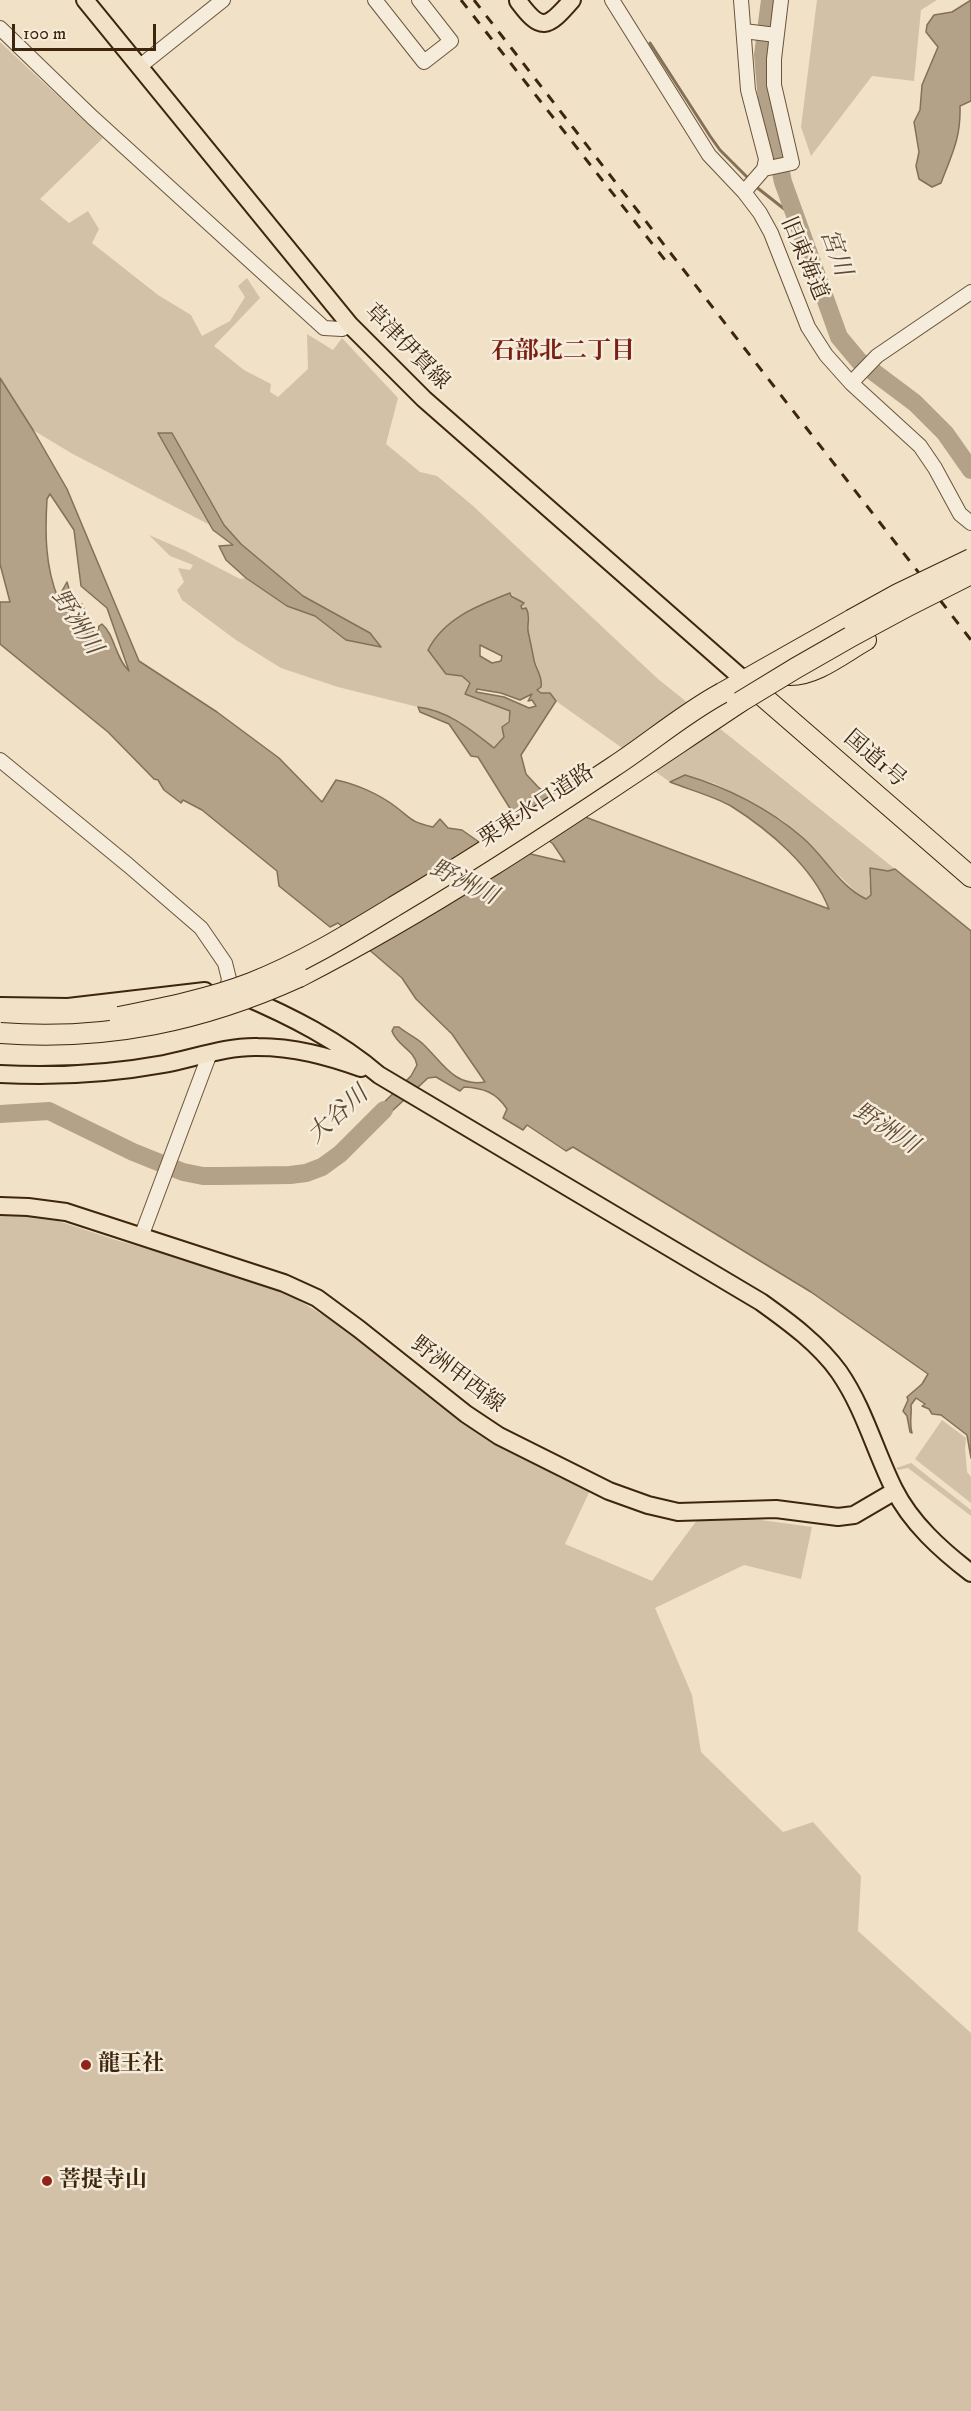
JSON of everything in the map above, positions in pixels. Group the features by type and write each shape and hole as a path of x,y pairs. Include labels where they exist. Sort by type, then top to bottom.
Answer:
{"highway":[{"name":"栗東水口道路","path":"0,1020 83,1021 158,1010 226,992 287,967 429,886 525,826 643,748 698,706 898,594 971,559"},
{"name":"栗東水口道路","path":"0,1033 33,1036 85,1035 162,1024 228,1006 299,977 362,945 439,899 818,653 971,574"},
{"path":"744,680 770,675 797,675 817,668 866,640 971,588"},
{"name":"国道1号","path":"744,680 971,877"}],"main road":[{"name":"草津伊賀線","path":"85,0 350,325 424,399 744,680"},
{"path":"518,0 533,20 542,23 553,19 572,0"},
{"path":"0,1006 68,1007 227,988 291,1016 385,1078 761,1302 794,1325 839,1372 858,1406 895,1491 917,1524 951,1558 971,1574"},
{"path":"0,1074 31,1076 96,1074 165,1064 210,1053 257,1047 295,1049 316,1053 385,1078"},
{"name":"野洲甲西線","path":"0,1206 66,1212 284,1283 317,1298 466,1414 499,1436 609,1491 648,1505 678,1512 776,1509 838,1517 854,1515 895,1491"}],"street":[{"path":"139,66 223,0"},
{"path":"376,0 424,62 450,41 419,0"},
{"name":"旧東海道","path":"612,0 709,155 744,192 760,213 771,233 808,327 826,355 920,446 960,514 971,523"},
{"path":"741,0 748,32 748,90 768,168"},
{"path":"744,192 768,168 792,163 774,85 775,35 781,0"},
{"path":"0,28 92,117 324,328 342,329 350,325"},
{"path":"748,32 775,35"},
{"path":"854,380 877,356 971,292"},
{"path":"0,760 201,928 225,963 229,979 227,988"},
{"path":"141,1237 210,1053"}],"shaded area":[{"path":"817,0 937,0 921,10 914,81 872,76 811,156 801,127"},
{"path":"0,42 103,138 40,199 69,223 88,211 99,229 92,243 158,295 191,315 202,336 230,321 245,297 238,286 247,278 260,298 214,346 244,370 271,384 270,392 278,397 308,369 307,334 333,350 342,338 398,398 386,444 420,472 437,476 472,505 658,679 895,869 869,876 871,895 867,899 859,895 782,820 716,784 685,775 670,782 556,701 550,693 541,693 536,690 541,677 529,640 529,617 520,606 523,603 510,593 487,602 453,621 428,649 446,674 462,676 471,683 465,694 510,711 504,737 494,749 460,721 442,713 338,687 281,668 236,640 182,600 177,590 184,582 178,568 190,570 193,565 170,556 149,535 240,579 246,578 287,606 315,616 346,640 380,647 370,633 303,596 241,544 224,525 172,433 158,433 210,525 71,453 33,430 0,378"},
{"path":"25,1210 119,1241 268,1282 390,1355 458,1412 560,1478 592,1486 565,1544 652,1581 703,1512 812,1527 801,1579 744,1565 655,1608 692,1695 701,1752 783,1832 813,1822 861,1876 858,1931 971,2033 971,2411 0,2411 0,1211"},
{"path":"942,1420 966,1438 967,1472 971,1477 971,1503 915,1459"},
{"path":"911,1463 971,1510 971,1516 908,1468 898,1470 896,1468"}],"water":[{"path":"971,0 971,101 960,106 959,127 952,154 941,183 932,187 919,179 916,166 919,152 914,122 920,110 922,85 938,47 926,32 927,25 934,15 952,12"},
{"name":"野洲川","path":"0,378 67,489 139,661 217,712 279,758 322,802 336,780 375,794 420,824 433,827 440,819 448,828 462,830 479,842 565,862 553,844 511,810 478,757 471,756 449,724 420,712 418,707 440,712 468,728 494,748 504,737 502,727 509,722 510,711 465,694 470,683 462,676 446,674 428,650 443,629 463,614 510,593 511,596 524,603 521,606 522,609 526,608 528,614 528,631 541,680 541,687 537,690 541,693 550,693 556,701 521,755 526,774 539,788 588,818 829,909 822,894 801,864 760,826 724,802 670,782 685,775 747,800 790,827 811,846 848,887 866,899 871,895 870,868 888,871 895,869 971,931 971,1458 967,1435 941,1415 932,1414 929,1409 922,1406 925,1404 916,1398 911,1405 912,1433 910,1432 907,1416 903,1411 907,1397 922,1384 928,1374 811,1292 573,1147 566,1151 527,1125 523,1130 503,1118 507,1109 494,1095 477,1088 464,1087 460,1091 436,1077 428,1078 379,1123 377,1121 370,1127 366,1123 372,1117 371,1115 411,1076 417,1065 413,1055 394,1036 392,1031 394,1027 399,1027 420,1042 457,1077 474,1083 485,1082 452,1034 416,999 402,978 338,923 330,927 279,886 277,871 202,810 183,800 181,803 164,790 158,780 154,779 108,732 0,644 0,602 10,602 0,564","holes":["50,494 74,530 81,586 107,608 129,671 124,666 110,634 102,624 99,626 96,638 91,627 87,634 80,623 85,611 82,604 73,602 67,582 58,598 47,549 47,499","480,645 502,656 501,661 492,663 480,656","477,689 501,693 520,700 532,694 528,701 532,700 536,706 529,708 504,697 476,692"]},
{"path":"158,433 172,433 224,525 241,544 303,596 370,633 381,647 346,640 315,616 287,606 246,578 226,560 219,546 233,545 213,530"}],"waterway":[{"name":"宮川","path":"770,0 763,55 768,112 783,182 839,337 859,361 915,403 945,433 971,470"},
{"path":"650,43 720,150 749,179"},
{"path":"755,186 797,219"},
{"name":"大谷川","path":"0,1114 49,1111 133,1152 183,1172 203,1176 221,1176 290,1175 306,1173 322,1167 340,1154 384,1110"}],"railway":[{"path":"461,0 665,260"},
{"path":"474,0 971,640"}],"place":[{"name":"龍王社","path":"86,2065"},
{"name":"菩提寺山","path":"47,2181"}],"district":[{"name":"石部北二丁目","path":"563,353"}]}
